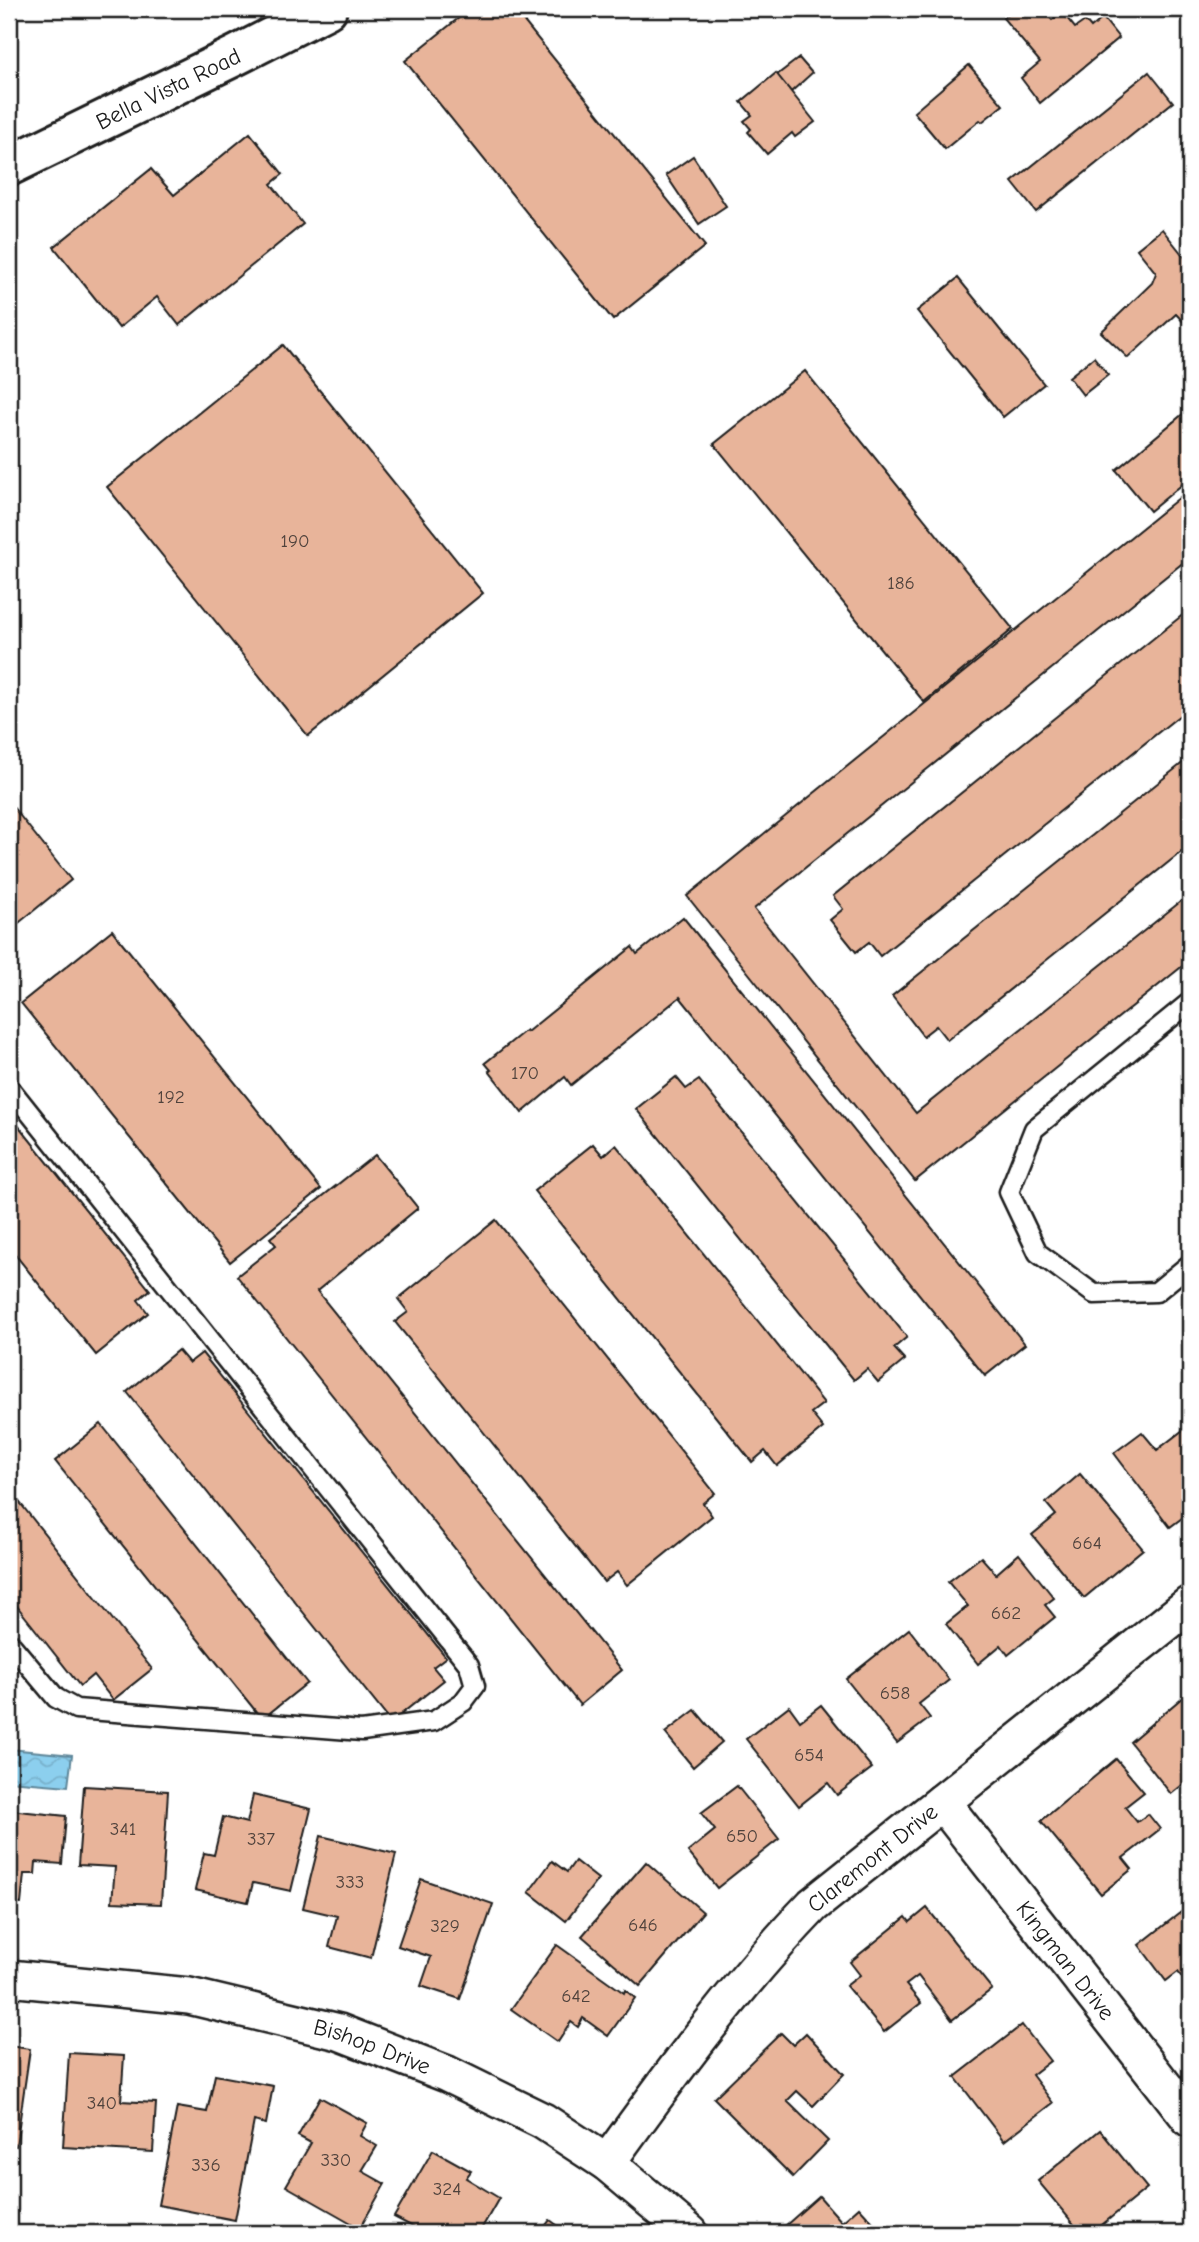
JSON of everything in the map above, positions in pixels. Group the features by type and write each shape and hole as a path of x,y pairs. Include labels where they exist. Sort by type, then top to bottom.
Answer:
{"street":[{"name":"Bella Vista Road","path":"9,166 327,9"},
{"name":"Claremont Drive","path":"607,2164 733,1995 813,1905 1190,1605"},
{"name":"Kingman Drive","path":"942,1802 1190,2119"},
{"name":"Bishop Drive","path":"9,1978 189,1996 339,2032 447,2074 543,2121 607,2164 690,2233"}],"lane":[{"path":"1190,1002 1034,1129 1009,1192 1038,1253 1094,1294 1156,1292 1190,1264"},
{"path":"9,1087 460,1654 468,1665 475,1686 463,1702 434,1721 362,1731 76,1709 56,1698 9,1642"}],"water":[{"path":"9,1749 72,1755 68,1786 9,1781"}],"building":[{"path":"470,9 514,9 705,246 613,320 405,61"},
{"path":"1015,9 1042,9 1052,20 1062,12 1075,28 1085,21 1091,28 1103,18 1119,38 1040,103 1021,78 1040,62 1003,18"},
{"path":"799,58 812,73 791,92 777,75"},
{"path":"969,65 1003,105 945,149 914,112"},
{"path":"1149,72 1173,102 1036,212 1012,182"},
{"path":"776,73 815,122 795,137 792,133 767,154 748,132 751,129 744,121 752,115 741,102"},
{"path":"250,133 283,174 271,184 303,224 179,325 157,297 119,328 54,247 151,169 174,195"},
{"path":"693,156 726,206 699,224 666,175"},
{"path":"1162,229 1190,264 1190,323 1187,326 1176,314 1128,358 1101,332 1152,283 1156,273 1137,249"},
{"path":"958,278 1044,384 1003,417 917,311"},
{"path":"283,345 483,593 308,736 107,487"},
{"path":"1094,357 1108,375 1083,395 1069,377"},
{"path":"805,371 1013,629 924,702 714,444"},
{"path":"1190,408 1190,478 1150,511 1116,470"},
{"path":"1190,489 1190,557 754,909 916,1113 1190,894 1190,960 915,1181 687,896"},
{"path":"1190,609 1190,707 880,956 869,942 856,952 830,920 843,909 833,896"},
{"path":"1190,757 1190,845 947,1040 936,1026 923,1036 892,996"},
{"path":"9,802 71,880 9,931"},
{"path":"683,917 1025,1344 985,1376 680,997 571,1085 565,1077 522,1113 489,1071 491,1070 485,1063 526,1030 527,1032 632,947 637,954"},
{"path":"112,930 321,1189 230,1262 21,1003"},
{"path":"676,1077 686,1089 699,1080 907,1337 894,1348 905,1360 878,1382 867,1369 854,1380 636,1109"},
{"path":"9,1114 150,1290 138,1300 148,1313 96,1355 9,1247"},
{"path":"593,1144 603,1156 616,1145 824,1403 811,1413 823,1428 777,1466 765,1451 752,1462 534,1191"},
{"path":"375,1155 418,1208 317,1291 622,1670 580,1705 237,1276 276,1245 270,1238"},
{"path":"496,1220 715,1493 703,1503 712,1516 627,1585 617,1572 604,1582 395,1322 408,1312 398,1299"},
{"path":"178,1350 189,1363 202,1353 446,1657 433,1667 444,1680 391,1722 127,1392"},
{"path":"101,1424 307,1683 262,1719 55,1461"},
{"path":"1187,1427 1190,1432 1190,1512 1170,1527 1114,1453 1142,1432 1157,1450"},
{"path":"1080,1474 1143,1549 1084,1598 1032,1535 1056,1515 1046,1503"},
{"path":"13,1494 152,1669 113,1700 93,1675 80,1686 9,1596 9,1498"},
{"path":"1019,1554 1054,1598 1045,1605 1055,1617 1008,1655 1001,1645 978,1664 946,1624 968,1606 948,1582 981,1557 996,1574"},
{"path":"909,1629 949,1680 919,1704 930,1718 897,1743 846,1679"},
{"path":"1190,1691 1190,1779 1171,1794 1130,1742"},
{"path":"821,1705 872,1768 837,1795 828,1783 799,1806 746,1739 789,1706 800,1721"},
{"path":"695,1710 722,1742 693,1767 665,1733"},
{"path":"1116,1759 1144,1792 1125,1807 1137,1822 1148,1814 1160,1829 1123,1858 1132,1869 1101,1894 1041,1821"},
{"path":"84,1786 168,1791 161,1904 112,1902 115,1867 78,1865"},
{"path":"737,1786 779,1839 717,1888 688,1852 715,1830 701,1813"},
{"path":"253,1795 311,1809 291,1891 253,1883 248,1902 195,1890 204,1853 214,1855 223,1817 247,1823"},
{"path":"9,1810 66,1816 62,1864 36,1862 35,1874 24,1874 21,1904 9,1903"},
{"path":"321,1836 396,1854 371,1958 329,1947 337,1916 303,1908"},
{"path":"552,1861 567,1872 575,1861 598,1879 566,1921 529,1892"},
{"path":"646,1862 703,1912 640,1986 582,1936"},
{"path":"421,1879 493,1904 460,1999 421,1986 431,1957 398,1946"},
{"path":"1190,1905 1190,1989 1178,1972 1166,1981 1139,1945"},
{"path":"927,1908 992,1989 952,2020 918,1976 906,1985 921,2003 884,2032 846,1986 860,1975 850,1962 906,1917 910,1922"},
{"path":"557,1945 635,1998 608,2036 583,2018 578,2027 571,2022 558,2042 511,2009"},
{"path":"1022,2025 1050,2061 1032,2075 1053,2103 1004,2141 955,2077"},
{"path":"781,2033 793,2045 806,2033 844,2074 813,2106 797,2091 787,2101 828,2141 793,2177 714,2098"},
{"path":"9,2046 30,2049 16,2146 9,2145"},
{"path":"69,2053 124,2056 121,2101 156,2103 153,2152 63,2147"},
{"path":"215,2075 273,2086 266,2124 254,2121 235,2220 158,2205 177,2107 207,2112"},
{"path":"320,2097 367,2123 360,2136 377,2146 362,2171 385,2184 360,2228 286,2186 311,2143 298,2136"},
{"path":"1100,2130 1147,2188 1092,2233 1081,2233 1038,2181"},
{"path":"433,2150 471,2171 466,2178 499,2198 479,2233 417,2233 419,2230 394,2217"},
{"path":"819,2196 842,2222 859,2207 883,2233 792,2233 785,2226"},
{"path":"550,2220 568,2233 540,2233"}]}
